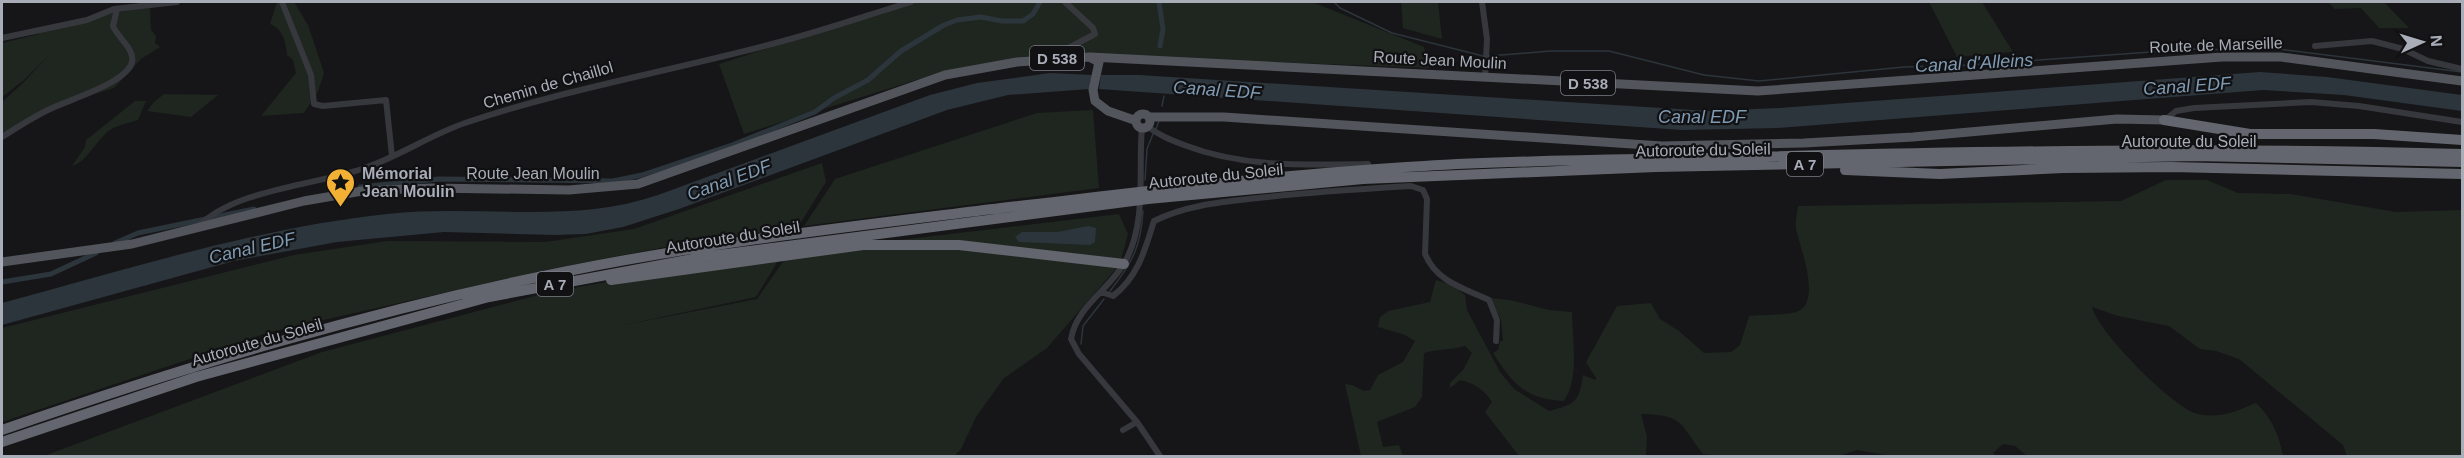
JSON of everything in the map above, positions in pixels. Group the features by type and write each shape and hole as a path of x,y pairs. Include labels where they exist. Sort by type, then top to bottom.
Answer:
{"highway":[{"path":"2164,120 2250,134 2374,134 2463,140"},
{"name":"Autoroute du Soleil","path":"2,442 196,377 399,319 512,292 703,257 1312,174 1472,163 2193,148 2463,154"},
{"name":"Autoroute du Soleil","path":"1149,195 1363,179 1656,167 2196,156 2463,162"},
{"path":"1656,167 1878,170 1940,174 2063,168 2172,167 2463,174"},
{"name":"Autoroute du Soleil","path":"2,429 172,372 304,333 487,288 704,247 834,228 1125,198"},
{"path":"399,319 410,321 512,298 636,276 863,245 959,245 1124,264"}],"main road":[{"name":"Route de Marseille","path":"1970,75 2258,56 2313,60 2463,81"},
{"name":"Route Jean Moulin","path":"911,86 1023,63 1128,59 1758,91 1970,75"},
{"name":"Route Jean Moulin","path":"2,262 119,246 201,223 359,192 394,188 601,189 638,184 911,86 977,68 1056,60"},
{"name":"D 538","path":"1094,60 1206,64"},
{"path":"1094,60 1095,101 1101,107 1134,120 1142,115 1150,122 1224,117 1662,146 1826,142 2117,119 2164,120"}],"street":[{"path":"2,38 87,20 117,9 177,2"},
{"path":"282,2 311,75 314,104 322,106 386,99 392,156"},
{"name":"Chemin de Chaillol","path":"201,223 232,205 270,192 362,169 464,123 672,66 773,44 911,2"},
{"path":"1056,60 1057,54 1095,33 1093,28 1065,2"},
{"path":"1482,2 1487,39 1485,78"},
{"path":"2,137 52,107 115,78 129,68 132,62 131,54 112,26 113,16 117,9"},
{"path":"2315,46 2372,40 2403,49 2428,61 2463,69"},
{"path":"2164,120 2180,110 2311,102 2359,106 2463,122"},
{"path":"1160,456 1137,422 1079,354 1071,339 1075,323 1124,264 1136,230 1150,122 1197,150 1243,164 1268,166 1368,164"},
{"path":"1101,292 1113,296 1124,286 1145,256 1154,221 1168,212 1230,201 1411,186 1423,190 1427,199 1425,254 1428,262 1433,270 1467,293 1489,300 1497,320 1496,341"},
{"path":"1123,430 1137,422"}],"shaded area":[{"path":"277,2 294,2 308,25 324,73 318,91 304,113 261,116 296,73 293,60 287,55 283,36 270,24"},
{"path":"912,2 1312,2 1424,47 1429,68 1105,56 942,72 744,134 719,64"},
{"path":"1401,2 1438,2 1442,39 1403,28"},
{"path":"1929,2 1982,2 2013,52 1957,57"},
{"path":"2328,2 2384,2 2409,28 2379,28 2361,8 2335,9"},
{"path":"150,8 151,30 156,36 155,43 160,47 141,59 114,88 71,102 2,135 2,102 23,83 49,55 24,80 2,97 2,43 113,11"},
{"path":"164,94 218,95 191,117 147,111"},
{"path":"135,101 146,101 138,120 110,130 87,156 72,166 85,147 86,140"},
{"path":"1093,110 1099,188 804,226 835,179 1037,113"},
{"path":"822,163 826,182 798,227 671,246 550,269 270,332 2,422 2,328 294,255 387,241 545,242 634,229"},
{"path":"2166,180 2207,180 2238,193 2291,194 2396,212 2462,210 2462,456 2347,456 2343,445 2239,359 2216,351 2200,349 2169,326 2118,316 2092,307 2107,333 2121,350 2155,384 2187,409 2198,414 2214,416 2256,403 2274,427 2283,456 2027,456 2015,446 2003,444 1993,453 1996,456 1891,456 1857,450 1839,456 1720,456 1703,454 1679,422 1665,416 1641,414 1647,437 1646,456 1519,456 1485,412 1492,402 1482,390 1460,380 1450,388 1450,383 1463,370 1472,353 1465,346 1424,353 1422,397 1415,407 1377,422 1383,447 1399,445 1403,456 1361,456 1345,384 1364,391 1370,390 1378,375 1403,362 1415,341 1405,335 1378,327 1380,317 1388,311 1430,302 1436,280 1452,285 1465,295 1467,310 1500,372 1514,389 1549,411 1574,401 1580,391 1583,375 1596,380 1586,362 1617,306 1651,303 1660,319 1679,331 1704,353 1731,352 1740,345 1749,316 1792,313 1804,307 1809,287 1808,274 1796,229 1798,206 2121,201"},
{"path":"1119,214 1128,234 1120,264 1047,348 1004,378 976,417 961,449 954,456 44,456 322,352 550,292 784,251 756,297 624,325 757,299 789,253"},
{"path":"1490,298 1510,300 1549,310 1572,312 1574,370 1564,401 1539,397 1521,388 1500,364 1493,353 1498,350 1500,341 1503,341 1501,320"}],"water":[{"name":"Canal EDF","path":"2260,72 2327,77 2462,95 2462,111 2344,95 2263,90 1777,128 1682,130 1099,89 1101,75 1139,75 1709,111 1779,108"},
{"name":"Canal EDF","path":"1050,73 1092,75 1089,89 1008,95 947,110 679,209 623,227 586,234 444,232 337,242 234,261 2,325 2,303 193,251 289,229 387,214 456,211 558,212 625,204 658,195 930,95 977,83"},
{"path":"1088,226 1096,228 1095,242 1090,245 1019,242 1015,237 1022,232 1058,232"}],"waterway":[{"path":"360,187 439,179 613,181 642,175 732,145 815,112 834,98 868,80 901,51 944,25 957,20 981,17 1002,21 1023,21 1033,14 1040,2"},
{"path":"1159,2 1163,29 1160,46"},
{"name":"Canal d'Alleins","path":"1334,2 1340,8 1392,33 1483,56"},
{"name":"Canal d'Alleins","path":"1489,56 1550,51 1609,51 1704,75 1759,81 1904,67 1970,65 2193,49 2238,50 2263,47 2462,72"},
{"path":"1162,106 1164,96"},
{"path":"1156,129 1159,121"},
{"path":"1145,180 1147,149 1153,134"},
{"path":"115,243 138,233 254,209"},
{"path":"1110,291 1134,254 1140,235 1143,211"},
{"path":"2,282 51,274 96,253"},
{"path":"1081,344 1083,326 1104,299"}],"place":[{"name":"Mémorial Jean Moulin","path":"341,208"}]}
